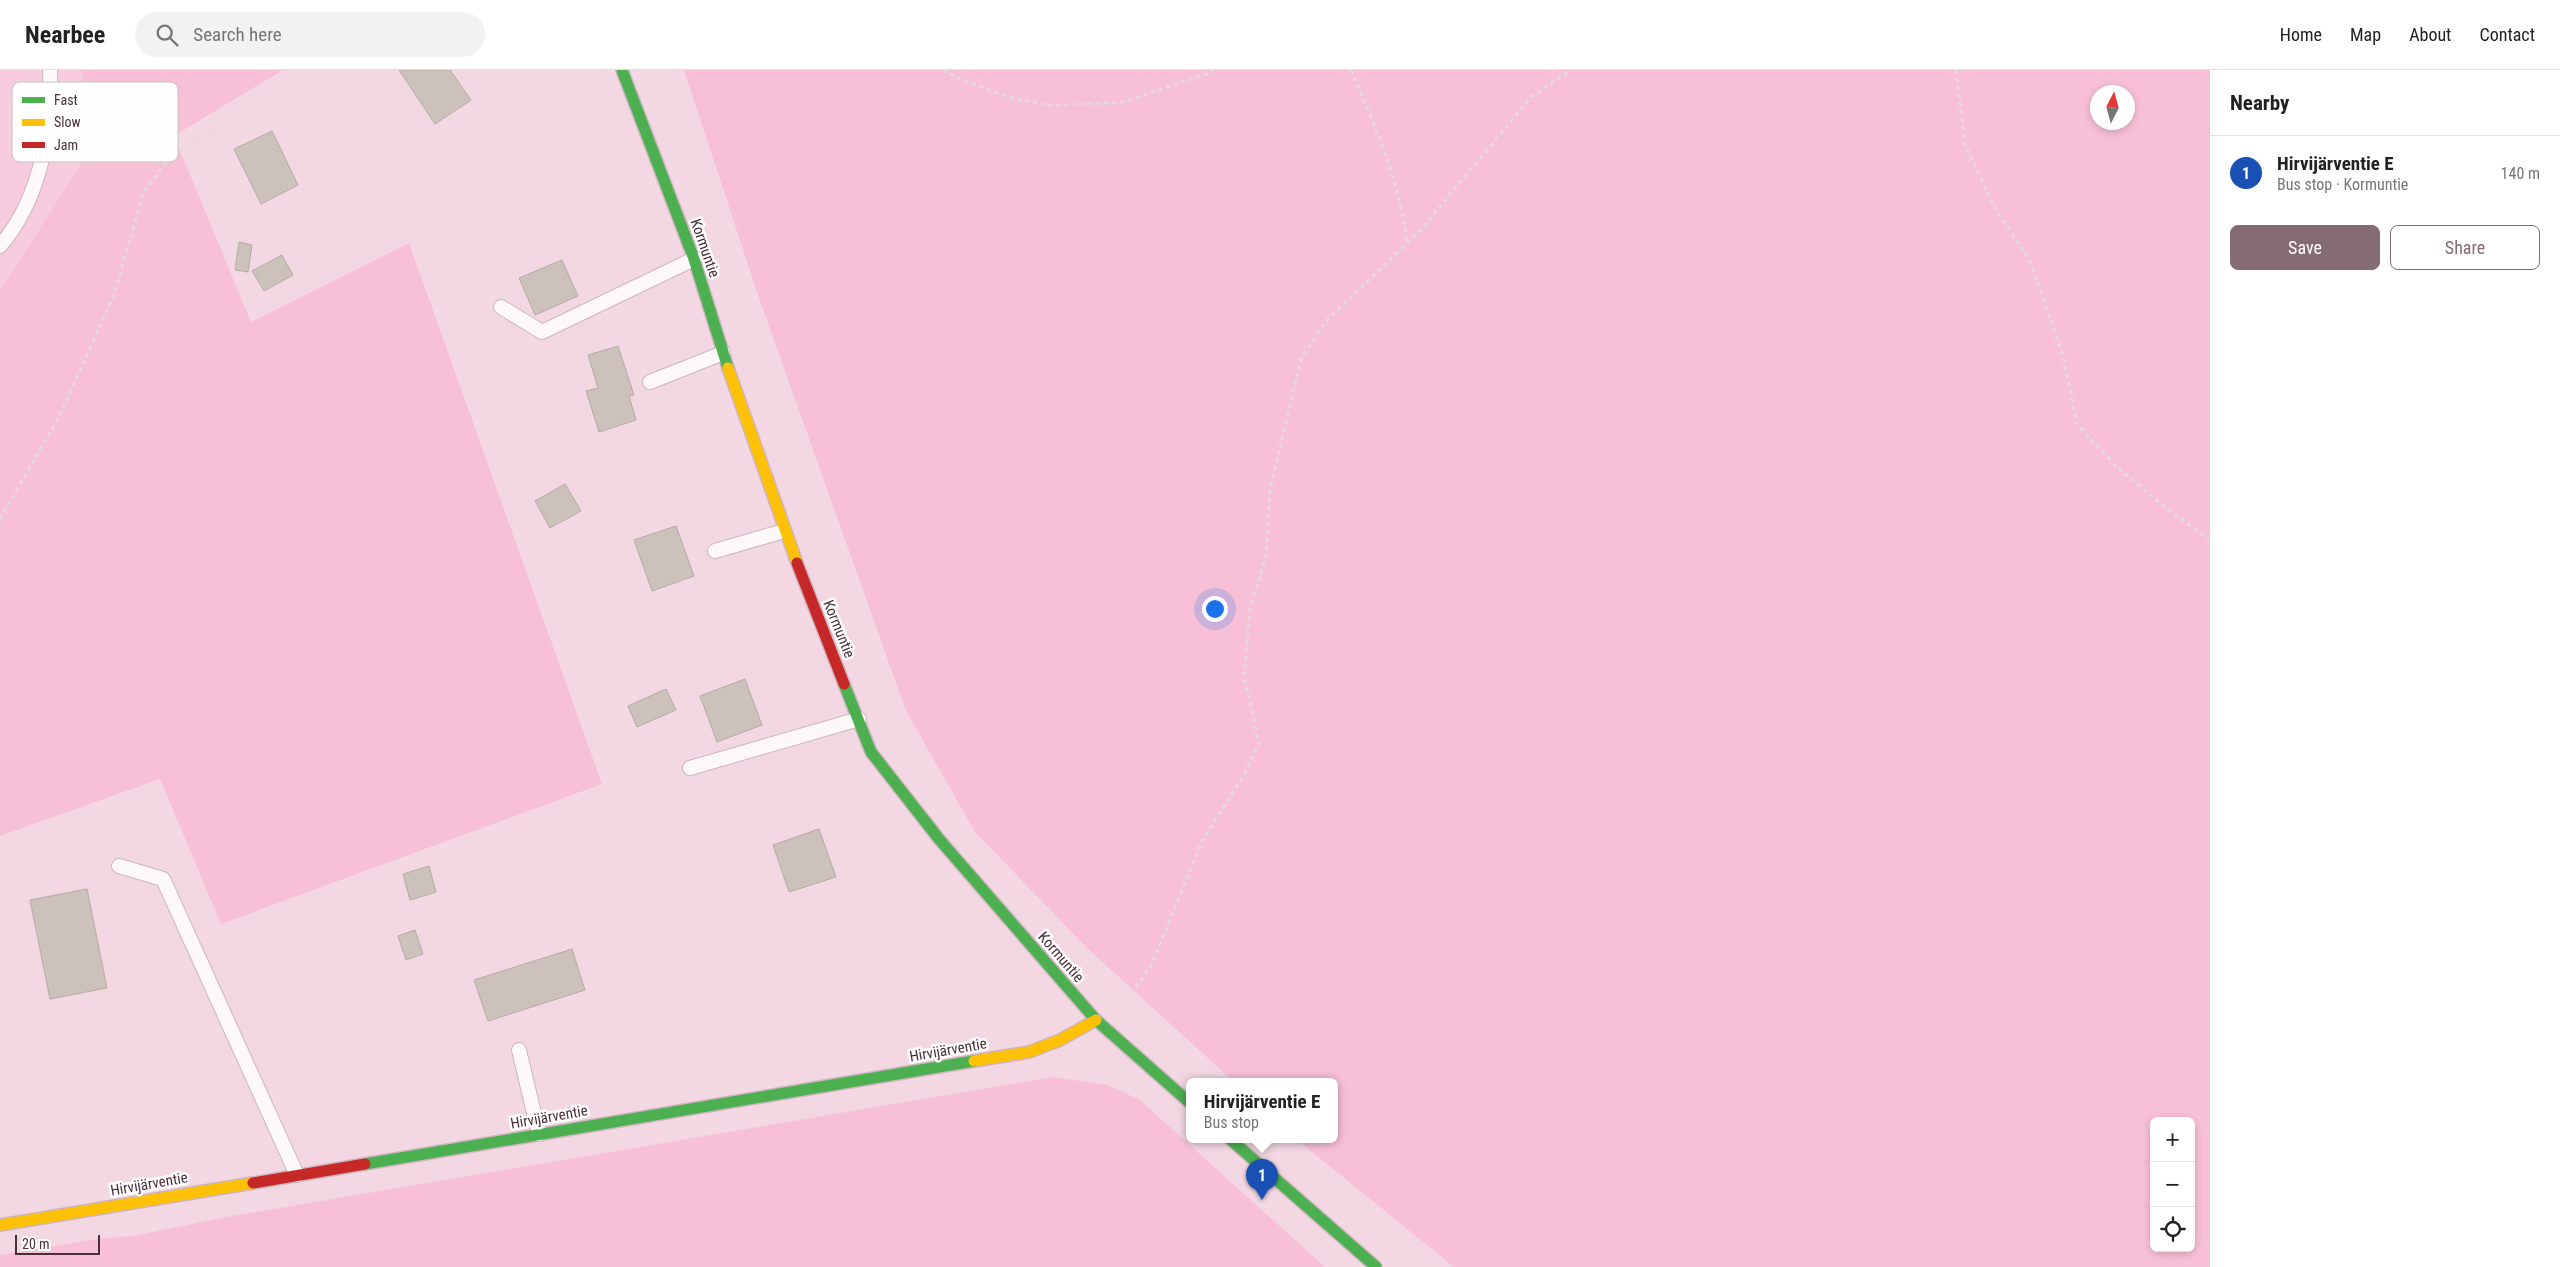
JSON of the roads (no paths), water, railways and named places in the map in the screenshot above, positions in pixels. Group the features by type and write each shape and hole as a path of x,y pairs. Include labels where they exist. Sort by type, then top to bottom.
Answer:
{"street":[{"name":"Kormuntie","path":"622,70 694,259 723,353 784,531 871,752 910,804 1096,1020 1186,1099"},
{"name":"Hirvijärventie","path":"0,1225 1029,1052 1060,1040 1096,1020"},
{"path":"1235,1143 1376,1267"}],"lane":[{"path":"0,246 31,196 40,162"},
{"path":"501,307 542,332 694,259"},
{"path":"650,382 723,353"},
{"path":"715,551 784,531"},
{"path":"690,768 859,720"},
{"path":"119,866 163,879 297,1175"},
{"path":"519,1050 539,1134"}],"place":[{"name":"Hirvijärventie E","path":"1262,1200"}]}
